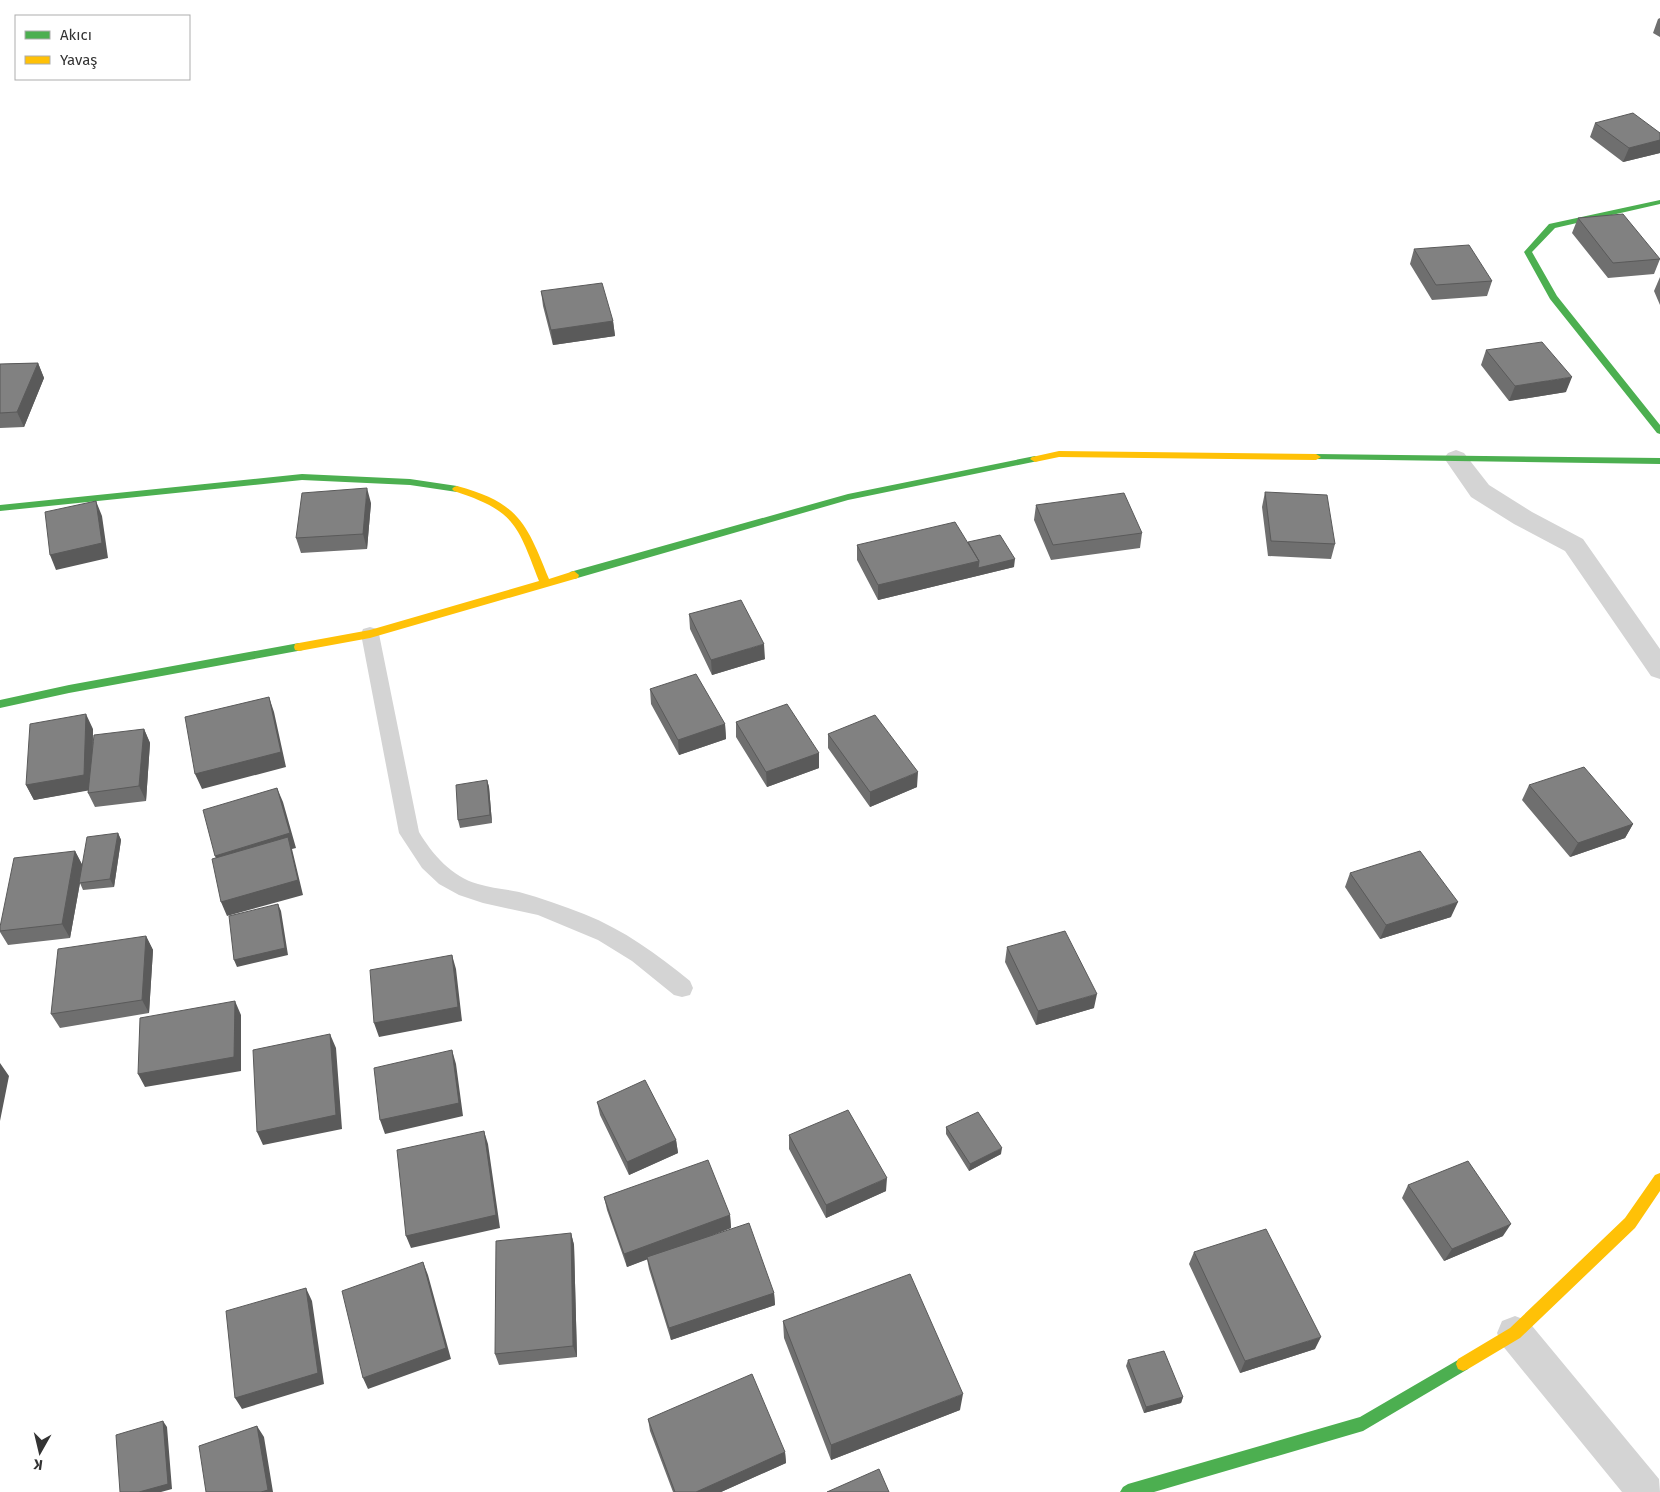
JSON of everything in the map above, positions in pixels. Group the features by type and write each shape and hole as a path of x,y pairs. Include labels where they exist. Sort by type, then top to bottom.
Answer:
{"street":[{"path":"1658,205 1552,226 1528,252 1553,297 1660,431"},
{"path":"0,704 69,689 370,634 848,497 1059,454 1660,461"},
{"path":"1456,458 1480,491 1574,546 1660,669"},
{"path":"0,508 302,477 410,482 454,488 483,496 506,508 522,526 545,583"},
{"path":"1128,1492 1363,1424 1515,1333 1630,1223 1660,1179"},
{"path":"1515,1333 1646,1492"}],"lane":[{"path":"370,634 409,833 420,852 435,869 454,883 476,893 533,906 595,928 655,965 682,988"}],"building":[{"path":"1633,113 1660,133 1660,140 1629,148 1595,123"},
{"path":"1623,214 1660,259 1613,263 1578,218"},
{"path":"1469,245 1492,281 1436,285 1414,249"},
{"path":"602,283 613,321 551,330 541,291"},
{"path":"1542,342 1572,377 1515,386 1486,350"},
{"path":"38,363 17,412 0,413 0,364"},
{"path":"367,488 363,534 296,538 302,493"},
{"path":"1265,492 1327,495 1335,544 1271,541"},
{"path":"1124,493 1142,533 1053,545 1036,505"},
{"path":"96,501 102,543 50,555 45,512"},
{"path":"955,522 979,561 878,585 857,545"},
{"path":"1000,535 1015,559 978,568 979,561 968,542"},
{"path":"741,600 764,644 711,660 689,614"},
{"path":"696,674 725,724 678,740 650,689"},
{"path":"269,697 281,752 195,774 185,717"},
{"path":"787,704 819,753 766,772 736,722"},
{"path":"86,714 84,775 26,785 30,724"},
{"path":"875,715 918,772 870,792 828,734"},
{"path":"144,729 139,786 88,793 94,735"},
{"path":"1584,767 1633,824 1578,843 1529,785"},
{"path":"487,780 490,815 458,820 456,785"},
{"path":"277,788 290,833 215,856 203,810"},
{"path":"118,833 110,879 79,883 87,837"},
{"path":"288,837 298,880 221,902 212,859"},
{"path":"75,851 62,924 0,931 14,858"},
{"path":"1420,851 1458,902 1386,925 1350,873"},
{"path":"278,904 285,948 234,960 229,916"},
{"path":"1065,931 1097,994 1038,1011 1007,947"},
{"path":"146,936 142,1000 51,1014 58,949"},
{"path":"452,955 458,1007 374,1023 370,970"},
{"path":"235,1001 234,1057 138,1074 140,1018"},
{"path":"330,1034 336,1115 257,1132 253,1050"},
{"path":"452,1050 459,1103 380,1120 374,1068"},
{"path":"645,1080 676,1140 627,1162 597,1102"},
{"path":"848,1110 887,1178 826,1205 789,1135"},
{"path":"978,1112 1002,1148 970,1164 946,1127"},
{"path":"484,1131 496,1215 406,1236 397,1150"},
{"path":"708,1160 730,1215 624,1254 604,1197"},
{"path":"1468,1161 1511,1224 1452,1249 1408,1185"},
{"path":"749,1223 774,1293 669,1328 647,1257"},
{"path":"1266,1229 1321,1337 1245,1361 1194,1252"},
{"path":"571,1233 573,1346 495,1354 496,1241"},
{"path":"423,1262 446,1348 363,1378 342,1291"},
{"path":"910,1274 963,1394 831,1445 783,1321"},
{"path":"306,1288 318,1373 235,1398 226,1311"},
{"path":"1164,1351 1183,1397 1146,1407 1128,1360"},
{"path":"752,1374 785,1452 696,1492 675,1492 648,1419"},
{"path":"163,1421 168,1484 139,1492 120,1492 116,1435"},
{"path":"257,1426 268,1490 261,1492 206,1492 199,1446"},
{"path":"879,1469 889,1492 827,1492"}],"traffic: fast":[{"path":"1660,202 1552,226 1528,252 1553,297 1660,431"},
{"path":"1316,457 1660,461"},
{"path":"574,575 848,497 1035,459"},
{"path":"0,508 302,477 410,482 457,489"},
{"path":"0,704 69,689 299,647"},
{"path":"1128,1492 1363,1424 1463,1364"}],"traffic: slow":[{"path":"1035,459 1059,454 1316,457"},
{"path":"457,489 479,496 508,511 517,521 531,546 545,583"},
{"path":"299,647 370,634 574,575"},
{"path":"1463,1364 1515,1333 1630,1223 1660,1179"}]}
